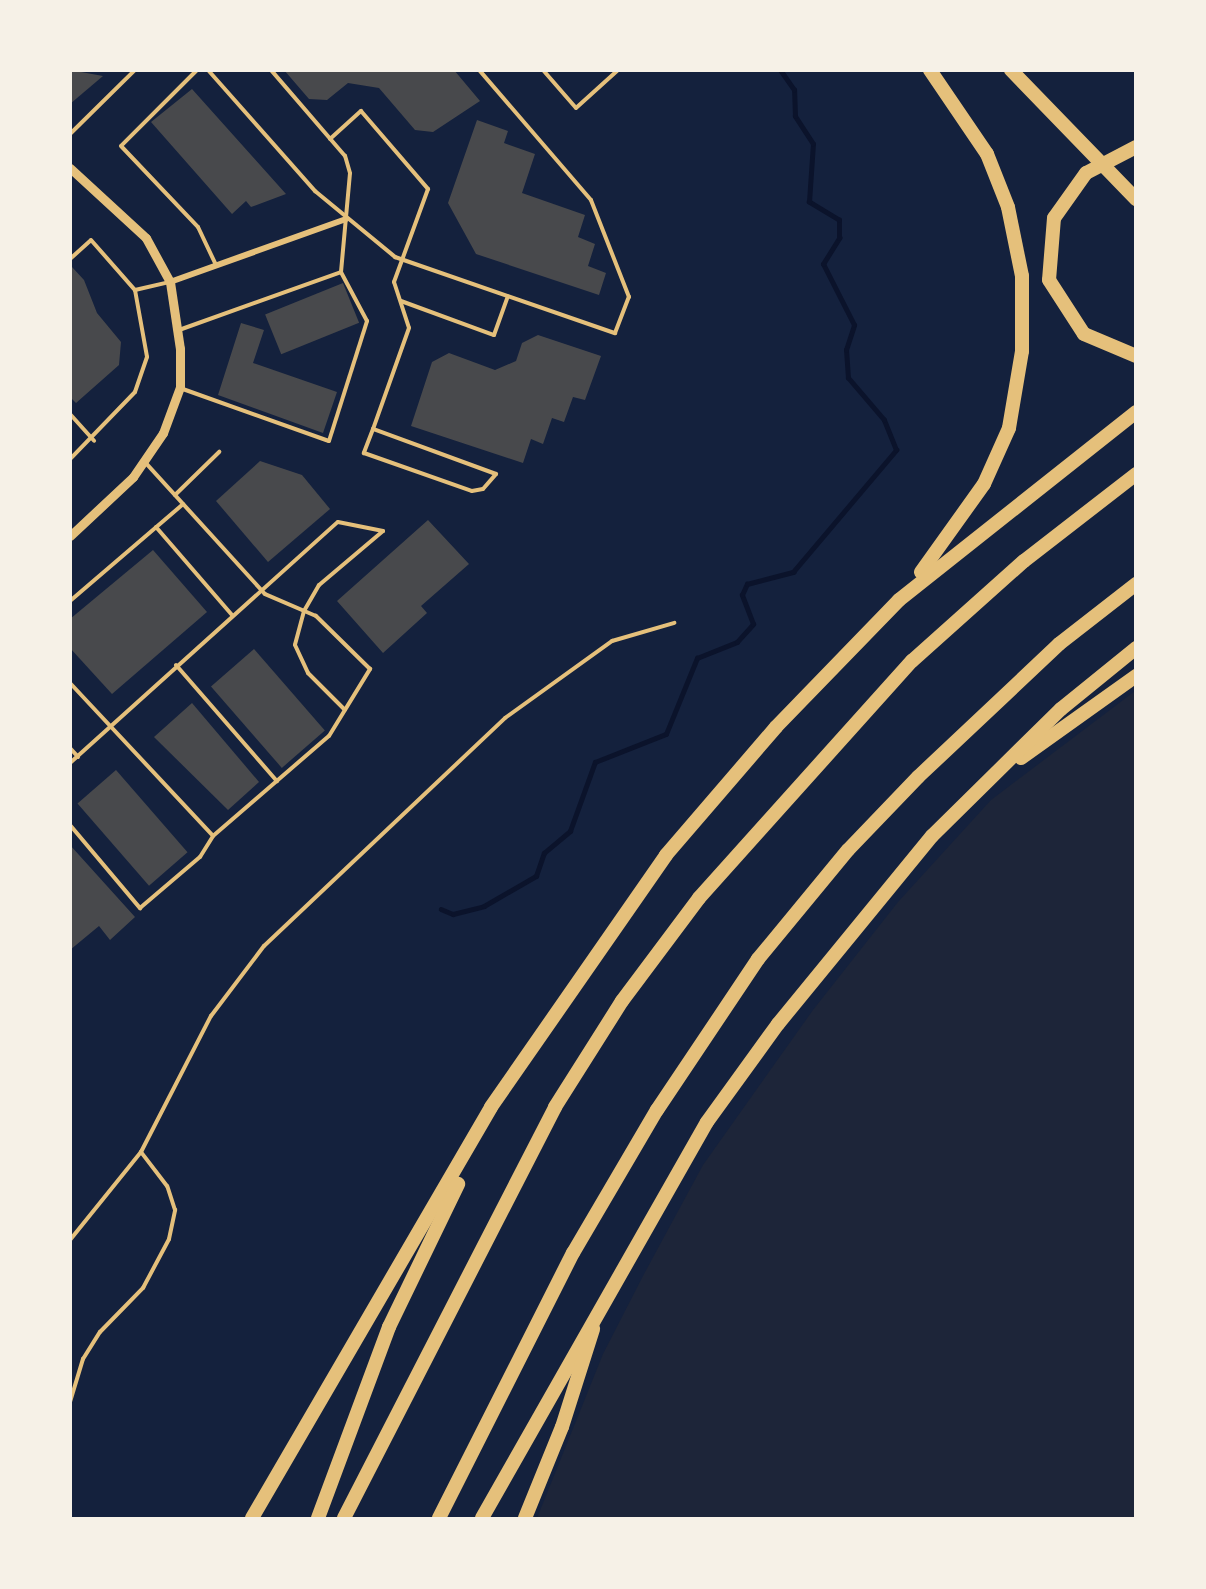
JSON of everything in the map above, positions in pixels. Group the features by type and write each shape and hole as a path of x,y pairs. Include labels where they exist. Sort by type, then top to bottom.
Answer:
{"highway":[{"path":"252,1518 526,1055 666,855 776,727 899,600 956,529 984,483 1009,429 1022,351 1023,276 1008,207 987,154 930,70"},
{"path":"1011,70 1136,198"},
{"path":"1136,147 1086,173 1054,218 1049,280 1084,334 1136,356"},
{"path":"899,600 1136,412"},
{"path":"344,1518 555,1107 621,1000 699,898 912,661 1024,561 1136,474"},
{"path":"439,1518 573,1253 657,1110 758,959 848,850 918,777 1059,644 1136,584"},
{"path":"482,1518 601,1301 707,1122 778,1024 857,922 972,795 1061,709 1136,648"},
{"path":"972,795 1136,676"},
{"path":"318,1518 389,1327 526,1055"},
{"path":"525,1518 562,1427 601,1301"}],"street":[{"path":"70,168 132,220 170,282 178,331 180,387 163,433 144,461 70,536"},
{"path":"170,282 346,219"}],"lane":[{"path":"70,134 135,70"},
{"path":"197,70 121,146 198,227 216,266"},
{"path":"208,70 315,191 346,219 403,260 615,333 629,297 591,200 479,70"},
{"path":"180,387 329,441 367,321 340,272 350,173 330,139 271,70"},
{"path":"543,70 576,108 618,70"},
{"path":"330,139 361,111 428,189 394,282 409,328 364,453 472,491 483,489 496,474 373,429"},
{"path":"70,259 91,240 135,290 147,357 135,392 94,441 70,459"},
{"path":"178,331 340,272"},
{"path":"135,290 170,282"},
{"path":"400,301 494,335 508,296"},
{"path":"70,414 94,441"},
{"path":"175,495 219,452"},
{"path":"70,825 140,908 200,857 213,836 329,736 370,669 304,611 262,590 144,461"},
{"path":"70,602 183,504"},
{"path":"70,763 176,665 338,522 383,531 319,585 304,611 295,645 308,673 345,710"},
{"path":"156,527 232,615"},
{"path":"70,1240 141,1152 211,1016 264,946 505,718 612,642 674,623"},
{"path":"176,665 277,781"},
{"path":"70,683 109,728 133,746 213,836"},
{"path":"70,748 78,757"},
{"path":"70,1402 83,1359 99,1332 143,1288 169,1239 175,1210 167,1186 141,1152"}],"shaded area":[{"path":"1135,691 1135,1518 537,1518 603,1354 703,1165 813,1010 898,902 991,800"}],"building":[{"path":"70,70 103,76 70,104"},
{"path":"284,70 454,70 480,101 433,132 415,130 379,88 348,83 327,100 309,99"},
{"path":"192,89 286,194 251,207 246,201 232,214 151,122"},
{"path":"477,120 508,131 504,143 535,154 522,193 585,215 578,237 595,244 588,266 606,273 599,295 476,254 448,203"},
{"path":"72,267 84,280 97,313 121,342 119,365 76,403 70,397"},
{"path":"343,283 359,323 281,354 265,314"},
{"path":"241,323 264,330 253,363 337,392 323,433 218,395"},
{"path":"538,335 601,356 585,400 573,397 564,422 552,418 543,444 531,439 523,463 411,426 432,362 449,353 495,370 516,361 522,343"},
{"path":"260,461 302,475 330,509 268,562 216,501"},
{"path":"428,520 469,564 421,606 427,613 383,653 337,601"},
{"path":"153,550 207,612 112,694 70,648 70,619"},
{"path":"254,649 325,731 282,768 211,686"},
{"path":"192,703 259,782 228,810 154,737"},
{"path":"116,770 188,852 149,886 78,803"},
{"path":"70,845 135,917 110,940 99,926 70,950"}],"waterway":[{"path":"441,909 453,914 484,906 536,876 544,853 570,831 595,762 666,734 697,658 737,642 753,624 742,595 747,584 793,572 896,450 884,420 848,378 846,350 854,325 823,264 839,238 839,220 809,202 813,144 795,116 794,90 780,70"}]}
